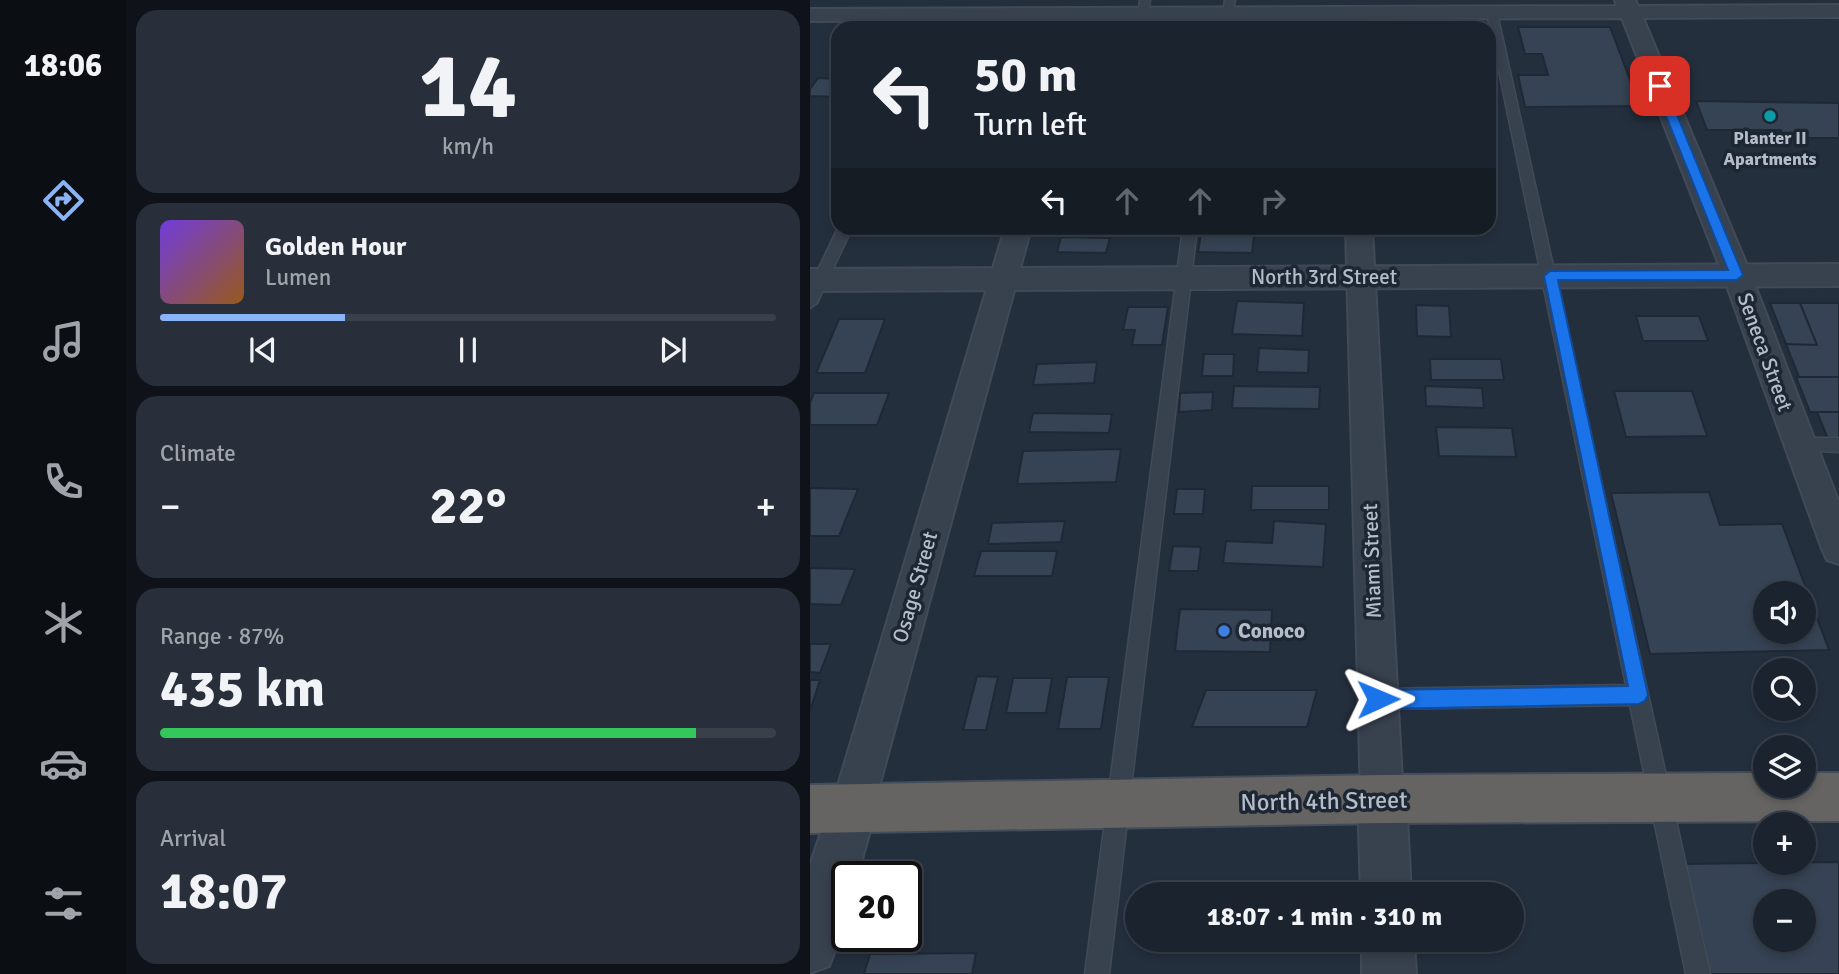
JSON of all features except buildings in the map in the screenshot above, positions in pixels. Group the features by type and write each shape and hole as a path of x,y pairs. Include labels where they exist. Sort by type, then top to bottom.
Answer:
{"highway":[{"name":"North 4th Street","path":"831,809 1382,799 1839,797"}],"street":[{"path":"817,0 810,13 926,21"},
{"path":"960,21 1082,15 1144,8 1222,14 1492,13 1627,6 1839,11"},
{"name":"Seneca Street","path":"1627,6 1737,275 1800,445 1828,494 1839,549"},
{"name":"Osage Street","path":"813,927 831,809 1016,235"},
{"name":"Miami Street","path":"1359,235 1385,882"},
{"name":"North 3rd Street","path":"814,288 1002,278 1839,275"},
{"path":"1388,952 1389,974"}],"lane":[{"path":"1492,13 1494,21"},
{"path":"1496,31 1698,974"},
{"path":"814,288 842,235"},
{"path":"1097,974 1189,235"},
{"path":"1800,445 1839,445"},
{"path":"1378,699 1639,695"}],"place":[{"name":"Planter II Apartments","path":"1770,116"},
{"name":"Conoco","path":"1224,631"}],"route":[{"path":"1378,699 1639,695 1550,276 1737,275 1660,86"}]}
